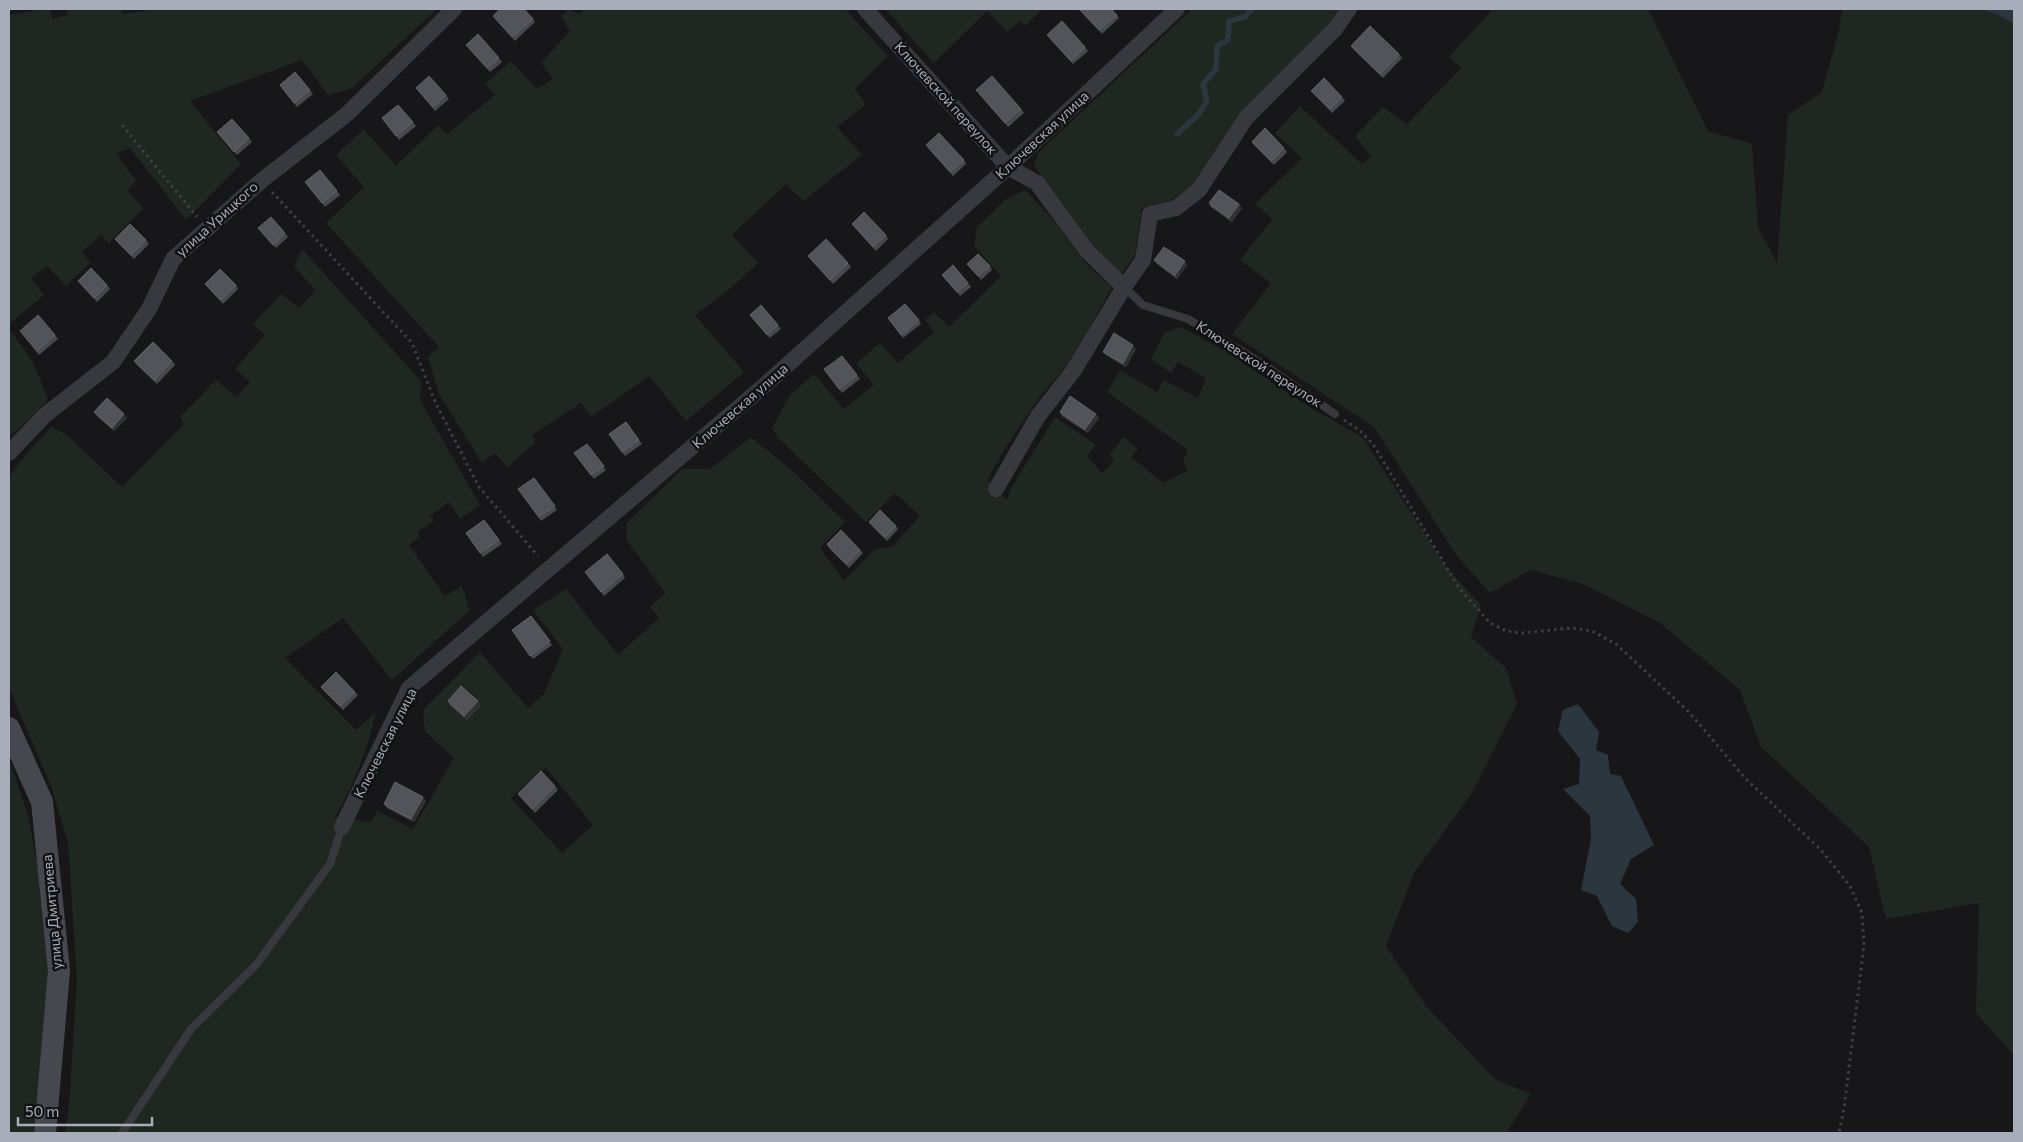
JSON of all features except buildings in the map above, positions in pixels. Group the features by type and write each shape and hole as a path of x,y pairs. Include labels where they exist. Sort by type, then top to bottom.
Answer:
{"street":[{"name":"улица Урицкого","path":"9,453 45,415 113,362 149,309 173,259 261,180 347,114 454,9"},
{"name":"Ключевской переулок","path":"865,9 1008,167 1037,183 1087,251 1124,287"},
{"name":"Ключевская улица","path":"342,827 409,688 766,384 1008,167 1177,9"},
{"path":"996,489 1038,416 1074,370 1124,287 1143,260 1150,214 1176,208 1199,190 1246,118 1335,29 1349,9"},
{"name":"улица Дмитриева","path":"9,728 42,802 59,971 45,1133"}],"lane":[{"name":"Ключевской переулок","path":"1124,287 1143,305 1188,319 1263,364 1335,414"},
{"path":"122,1133 191,1029 256,965 330,864 342,827"}],"path":[{"path":"122,125 206,229"},
{"path":"261,180 412,342 436,404 479,487 549,569"},
{"path":"1335,414 1359,430 1373,444 1460,588 1490,623 1506,631 1522,633 1571,628 1592,631 1616,644 1689,712 1745,778 1821,850 1850,886 1862,913 1864,946 1844,1109 1839,1133"}],"shaded area":[{"path":"50,9 52,19 67,15 67,9 122,9 123,14 146,11 146,9 437,9 351,89 328,95 302,60 190,101 241,164 186,220 130,148 116,153 136,181 128,190 143,209 109,243 101,235 82,252 90,263 66,286 47,266 31,278 44,295 9,324 9,15"},
{"path":"569,9 579,14 585,9 845,9 888,56 855,89 866,104 837,127 862,155 803,201 786,184 732,235 758,263 731,288 695,315 744,372 686,421 649,376 591,417 581,403 532,435 535,443 507,467 495,453 482,463 439,394 428,357 439,347 326,223 364,187 336,155 364,129 396,166 438,125 447,134 495,95 485,84 511,61 537,89 553,79 541,63 570,31 561,16"},
{"path":"885,9 1042,9 1025,26 1021,21 1007,32 987,11 934,63"},
{"path":"1192,9 1339,9 1327,27 1238,116 1194,185 1170,201 1142,207 1135,255 1121,274 1074,222 1034,165 1039,152"},
{"path":"1493,9 1648,9 1708,131 1752,144 1758,227 1777,263 1788,115 1822,92 1839,30 1842,9 1982,9 2014,24 2014,1055 1976,1013 1979,903 1886,919 1869,847 1761,747 1740,690 1660,623 1583,584 1530,570 1490,593 1457,556 1374,427 1232,334 1271,283 1240,260 1272,219 1255,204 1302,158 1275,133 1300,106 1362,164 1371,156 1355,136 1383,107 1407,124 1461,68 1449,57"},
{"path":"1982,9 2014,9 2014,24 1996,14"},
{"path":"1025,190 1055,222 1086,264 1112,287 1073,358 1039,398 1004,450 987,480 1007,500 1011,488 1055,417 1096,445 1087,456 1102,473 1114,461 1109,455 1124,437 1138,449 1131,457 1163,483 1187,471 1183,460 1188,450 1107,392 1120,370 1157,392 1164,380 1198,398 1206,378 1178,362 1171,373 1151,359 1164,333 1181,327 1225,351 1306,405 1362,437 1446,567 1481,605 1471,637 1506,668 1517,704 1472,793 1414,873 1386,946 1426,1006 1496,1080 1531,1094 1506,1133 65,1133 69,1107 77,979 68,843 51,786 9,688 9,477 22,459 51,427 66,434 122,487 184,424 180,417 216,380 237,397 250,382 235,369 265,335 253,324 281,294 299,308 316,290 294,267 302,249 421,381 420,400 480,505 460,519 449,502 430,516 434,521 418,532 420,537 409,545 445,596 461,586 465,593 469,611 392,680 343,618 285,658 356,730 376,712 360,766 335,817 371,822 377,811 413,829 454,758 425,732 423,710 480,652 528,708 544,694 563,649 533,610 566,589 618,655 659,618 650,607 665,593 626,539 627,523 682,469 710,469 751,437 795,473 845,522 820,548 844,581 874,550 892,547 920,516 895,493 866,522 778,438 772,428 790,395 814,374 844,409 874,385 856,363 880,343 898,363 934,332 925,320 934,312 949,327 1001,276 974,246 977,227 1006,199","holes":["546,768 593,825 562,853 511,798"]},
{"path":"9,328 34,364 48,400 17,431 9,435"},
{"path":"1578,704 1599,732 1596,750 1608,755 1610,774 1621,776 1654,845 1631,859 1620,884 1636,899 1638,922 1628,933 1612,926 1597,896 1581,890 1591,839 1590,816 1563,789 1579,784 1580,759 1558,731 1563,710"},
{"path":"9,759 28,816 42,889 49,962 43,1055 33,1133 9,1133"}],"waterway":[{"path":"1177,134 1198,115 1207,101 1203,84 1216,69 1217,46 1228,40 1229,21 1245,17 1252,9"}]}
